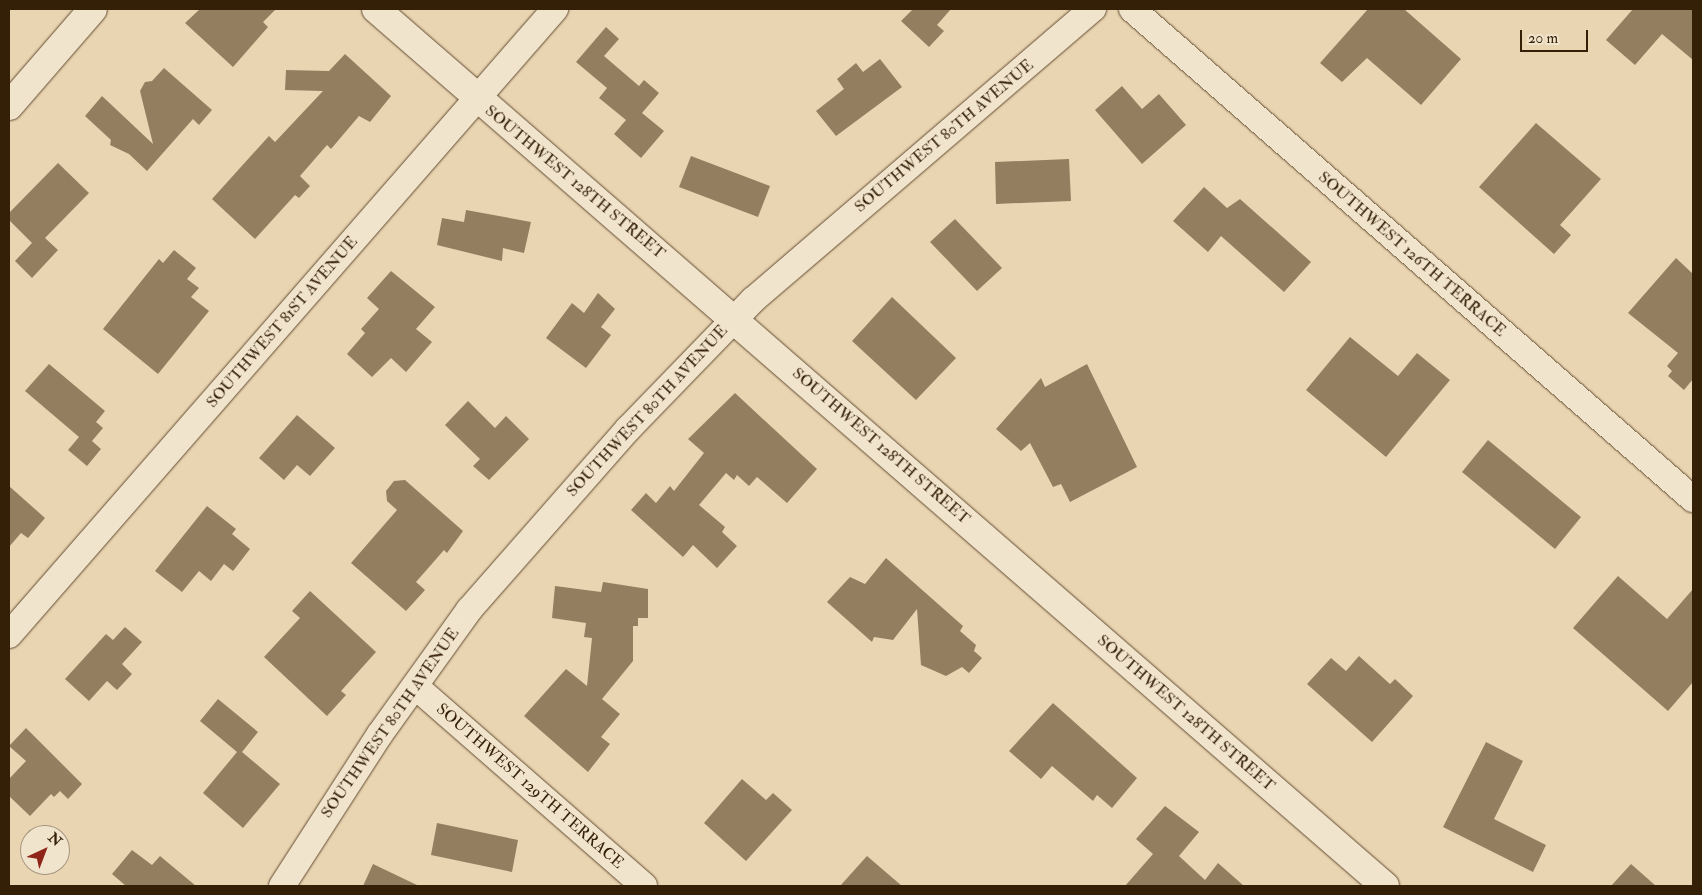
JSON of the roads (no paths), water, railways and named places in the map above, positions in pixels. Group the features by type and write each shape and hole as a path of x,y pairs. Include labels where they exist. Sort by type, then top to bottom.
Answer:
{"street":[{"path":"9,106 93,9"},
{"name":"SOUTHWEST 128TH STREET","path":"376,9 476,99 735,318 1385,886"},
{"name":"SOUTHWEST 81ST AVENUE","path":"9,635 555,9"},
{"name":"SOUTHWEST 80TH AVENUE","path":"282,886 415,686 526,542 735,318 1093,9"},
{"name":"SOUTHWEST 126TH TERRACE","path":"1132,9 1693,499"},
{"name":"SOUTHWEST 129TH TERRACE","path":"415,686 644,886"}]}
